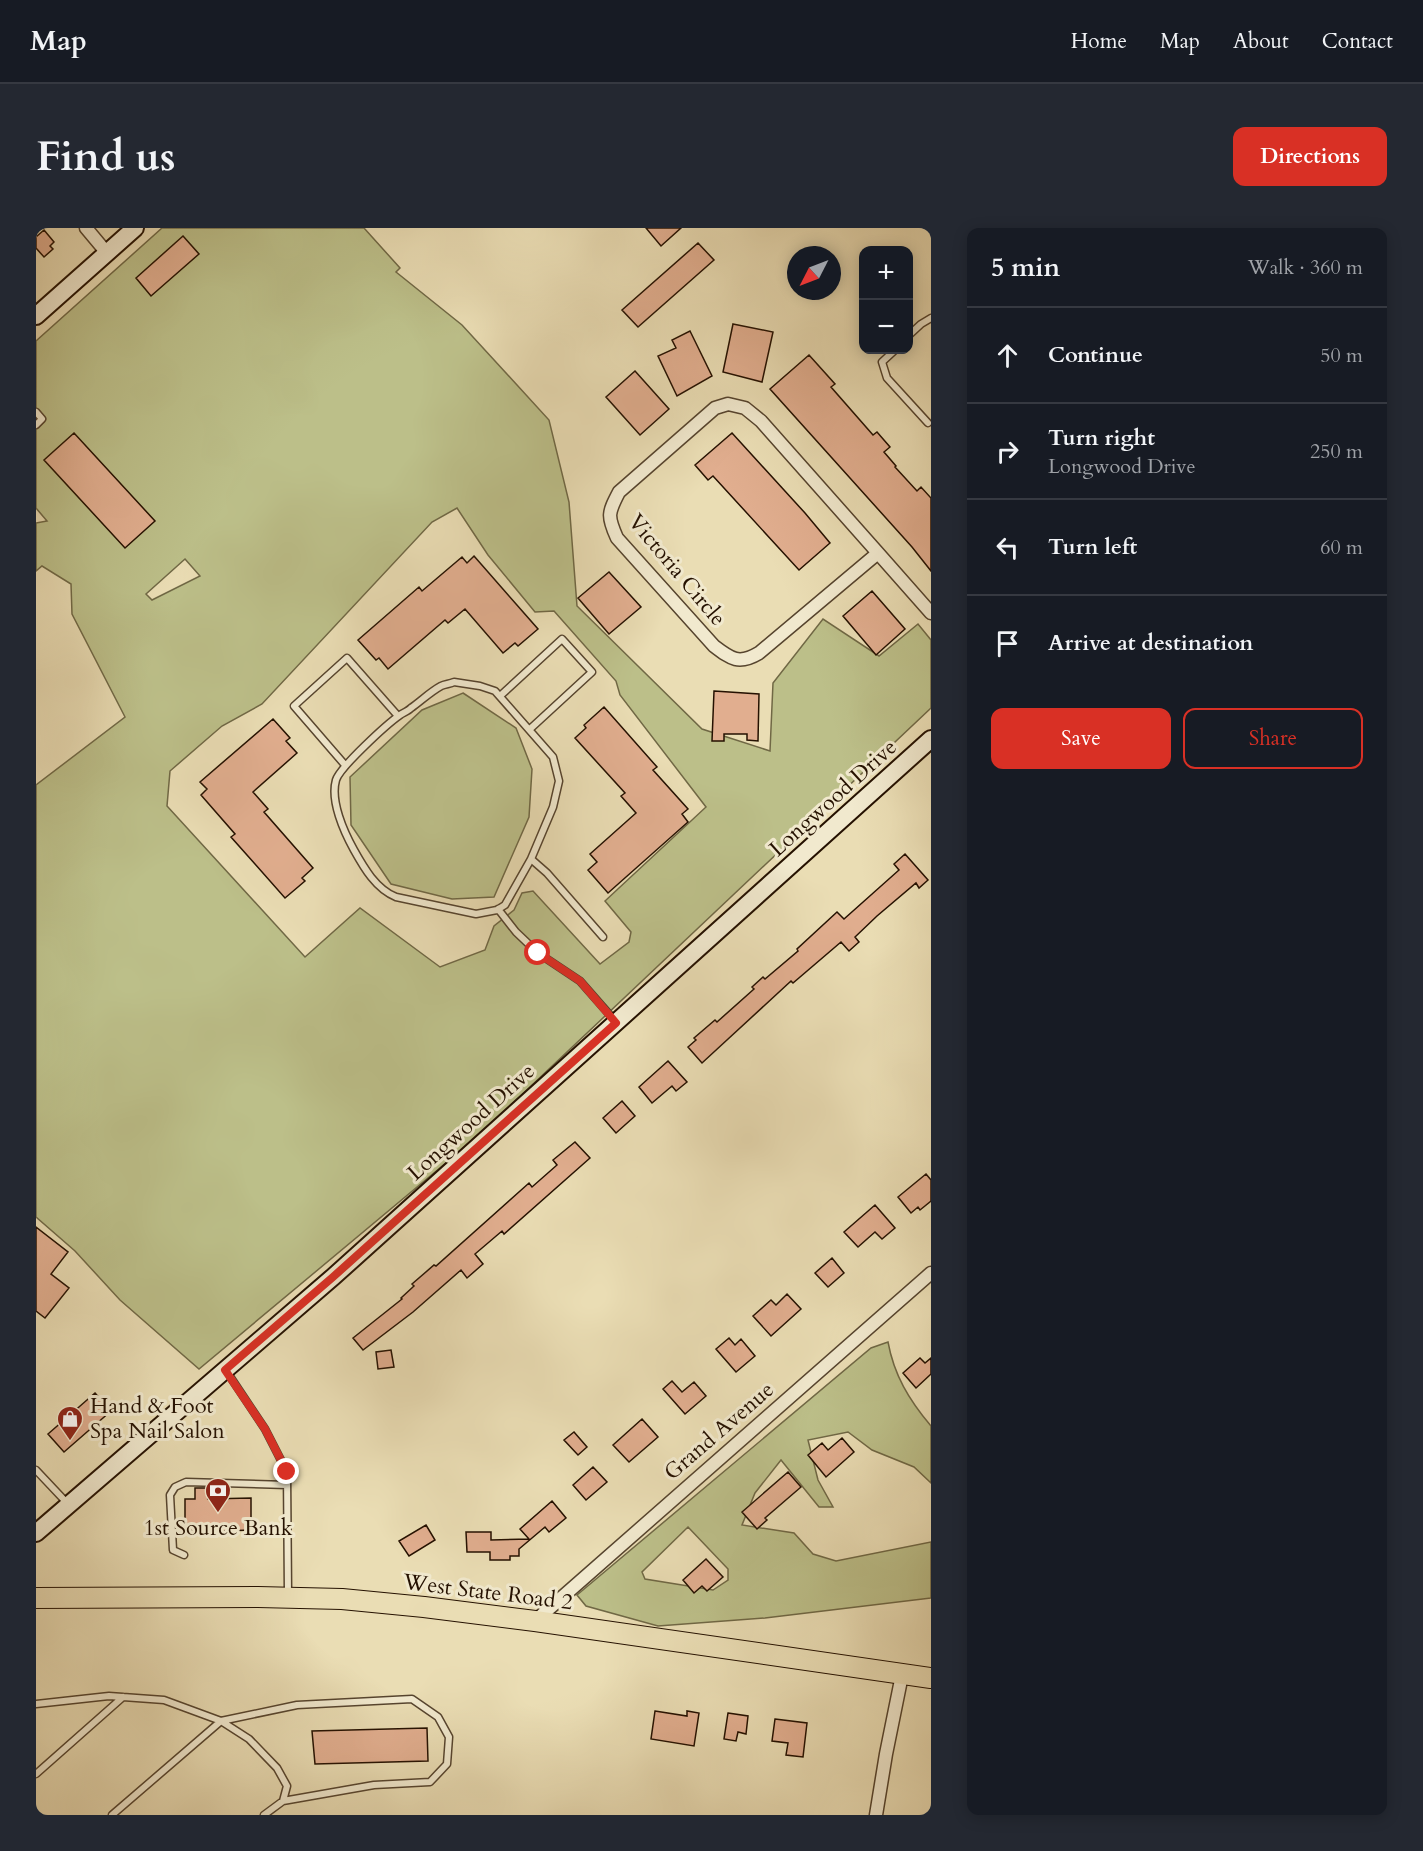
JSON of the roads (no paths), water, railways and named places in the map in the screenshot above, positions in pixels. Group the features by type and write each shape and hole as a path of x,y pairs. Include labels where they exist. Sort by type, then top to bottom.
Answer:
{"main road":[{"path":"36,316 135,228"},
{"name":"Longwood Drive","path":"36,1533 333,1277 931,739"},
{"name":"West State Road 2","path":"36,1598 342,1599 535,1621 931,1678"}],"street":[{"path":"86,228 107,253"},
{"name":"Victoria Circle","path":"878,553 759,653 749,659 732,659 714,646 617,538 611,524 609,510 619,492 715,408 728,404 745,408 761,421 878,553 931,613"},
{"name":"Grand Avenue","path":"535,1621 931,1273"},
{"path":"876,1815 902,1675"}],"lane":[{"path":"913,332 931,318"},
{"path":"891,354 882,362 887,378 928,423"},
{"path":"36,412 42,419 36,425"},
{"path":"500,696 562,639 592,672 530,729"},
{"path":"345,765 294,706 348,658 399,716"},
{"path":"454,682 480,686 495,691 553,757 559,781 553,807 531,859 505,905 498,909 476,914 386,893 379,887 350,843 338,810 335,782 345,765 399,716 441,686 454,682"},
{"path":"531,859 547,873 603,937"},
{"path":"498,909 516,932 538,953 580,981 616,1023"},
{"path":"225,1370 265,1429 287,1472 288,1598"},
{"path":"36,1470 68,1505"},
{"path":"184,1555 172,1550 171,1495 175,1487 186,1482 287,1485"},
{"path":"36,1704 109,1696 164,1700 221,1721 249,1739 277,1768 287,1786 283,1801"},
{"path":"36,1774 123,1697"},
{"path":"111,1815 221,1721 297,1705 412,1699 438,1717 449,1737 447,1764 430,1782 374,1785 283,1801 264,1815"}],"place":[{"name":"Hand & Foot Spa Nail Salon","path":"70,1442"},
{"name":"1st Source Bank","path":"218,1514"}]}
